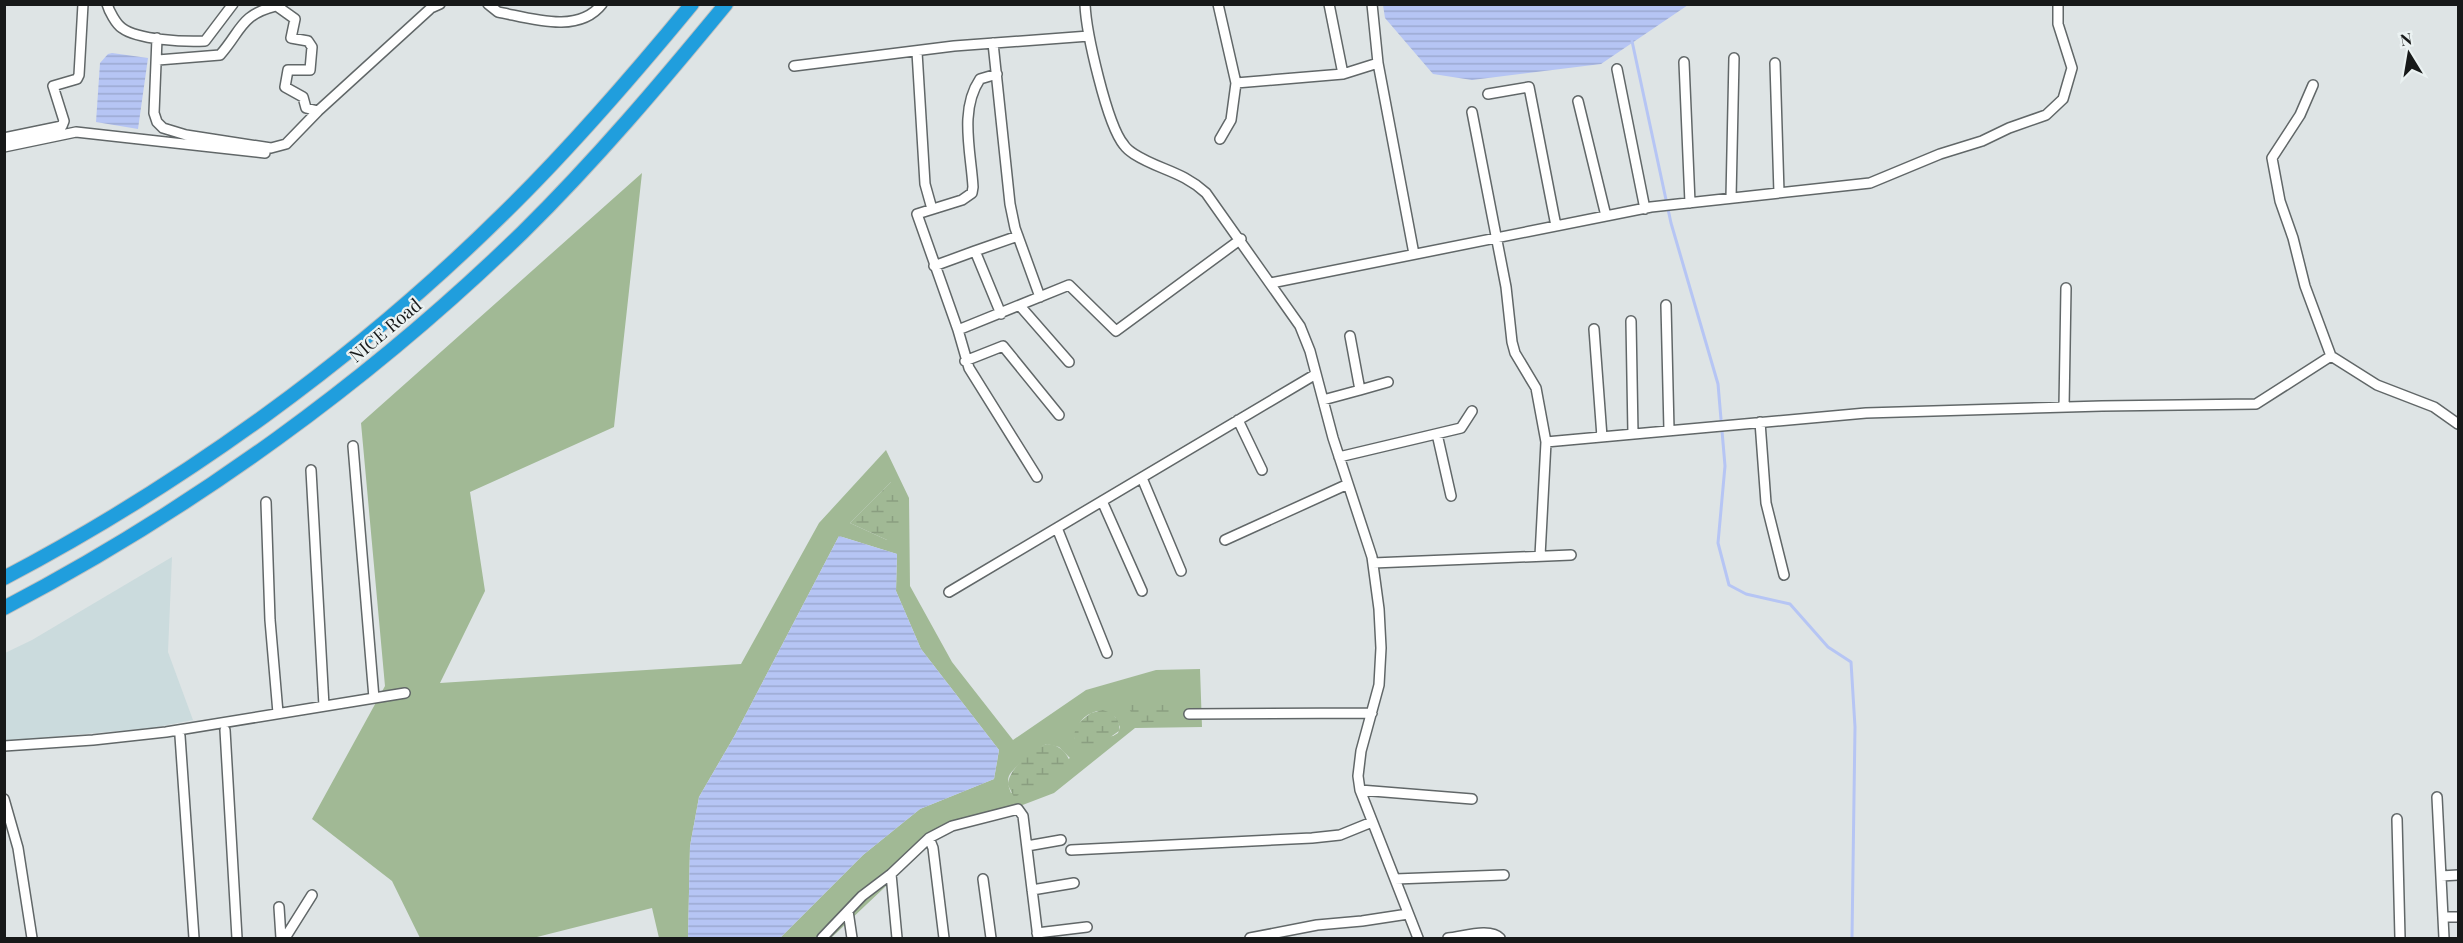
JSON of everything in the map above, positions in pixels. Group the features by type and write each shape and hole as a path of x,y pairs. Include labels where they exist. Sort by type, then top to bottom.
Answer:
{"highway":[{"name":"NICE Road","path":"4,578 96,527 229,440 338,359 410,300 543,174 599,115 692,4"},
{"name":"NICE Road","path":"4,608 112,548 215,481 339,391 409,334 467,284 555,199 631,118 726,4"}],"street":[{"path":"4,138 62,126 64,121 53,86 77,79 79,75 83,4"},
{"path":"107,4 122,28 144,36 184,42 205,41 233,4"},
{"path":"488,4 498,12 568,23 582,20 602,4"},
{"path":"1085,4 1089,36 1110,113 1123,145 1135,155 1192,180 1206,193 1300,326 1373,563 1381,648 1379,685 1361,751 1358,776 1360,790 1418,939"},
{"path":"1218,4 1236,83 1231,120 1220,139"},
{"path":"1329,4 1343,74"},
{"path":"1372,4 1378,63 1413,254"},
{"path":"1270,283 1646,208 1870,183 2046,115 2062,99 2072,68 2058,24 2058,4"},
{"path":"158,60 220,55 233,40 239,26 262,9 275,5 295,19 291,38 308,41 312,47 310,70 288,70 285,87 302,97 306,108 318,111"},
{"path":"158,38 154,113 157,122 163,128 186,135 272,148 286,144 318,111 433,6"},
{"path":"794,66 954,46 1089,36"},
{"path":"993,43 1010,204 1018,236 1040,297"},
{"path":"917,52 925,184 932,209"},
{"path":"1731,198 1734,58"},
{"path":"1684,62 1690,203"},
{"path":"1236,83 1343,74 1378,63"},
{"path":"1775,63 1779,193"},
{"path":"1617,69 1646,208"},
{"path":"997,74 980,79 967,111 974,187 972,193 962,200 917,214 958,330 965,361 1037,477"},
{"path":"2313,85 2300,115 2272,158 2280,201 2306,286 2331,356 2377,385 2434,407 2458,424"},
{"path":"1488,94 1529,87 1556,226"},
{"path":"1578,101 1606,216"},
{"path":"1472,112 1506,287 1512,342 1515,353 1536,388 1546,442 1540,556"},
{"path":"4,147 76,132 265,153"},
{"path":"934,266 1018,236"},
{"path":"958,330 1069,285 1116,332 1240,239"},
{"path":"975,251 1001,314"},
{"path":"2064,407 2066,288"},
{"path":"1666,305 1669,430"},
{"path":"1020,306 1069,362"},
{"path":"1631,321 1633,434"},
{"path":"1594,329 1602,437"},
{"path":"1350,336 1360,390"},
{"path":"965,361 1003,346 1059,415"},
{"path":"1546,442 1866,413 2256,404 2331,356"},
{"path":"949,592 1316,374"},
{"path":"1323,400 1388,382"},
{"path":"1339,457 1461,428 1472,411"},
{"path":"1238,420 1262,470"},
{"path":"1760,422 1766,503 1784,575"},
{"path":"1437,434 1451,496"},
{"path":"353,446 374,698"},
{"path":"310,470 324,706"},
{"path":"1142,477 1180,571"},
{"path":"1225,540 1348,484"},
{"path":"1102,501 1142,591"},
{"path":"266,502 270,620 278,714"},
{"path":"1057,528 1107,653"},
{"path":"1373,563 1571,555"},
{"path":"4,746 166,732 405,693"},
{"path":"1189,714 1372,712"},
{"path":"225,730 237,939"},
{"path":"180,736 194,939"},
{"path":"1360,790 1472,799"},
{"path":"2437,797 2444,939"},
{"path":"4,799 18,848 32,939"},
{"path":"822,939 862,896 891,874 929,838 951,826 1018,809 1023,816 1038,936 1087,927"},
{"path":"2397,819 2400,939"},
{"path":"1071,850 1312,838 1340,835 1372,822"},
{"path":"929,838 933,848 944,939"},
{"path":"1027,846 1061,840"},
{"path":"891,874 897,939"},
{"path":"1395,879 1504,875"},
{"path":"2441,876 2458,875"},
{"path":"983,879 991,939"},
{"path":"1032,890 1074,883"},
{"path":"283,939 312,895"},
{"path":"279,907 283,939"},
{"path":"848,911 852,939"},
{"path":"1250,939 1317,925 1408,914"},
{"path":"2444,917 2458,917"},
{"path":"1448,939 1488,933 1496,934 1500,939"}],"shaded area":[{"path":"172,557 168,652 193,720 152,728 5,741 5,653 32,640"}],"green space":[{"path":"642,173 614,427 470,492 485,591 440,683 741,664 819,523 886,450 909,498 910,586 952,662 1013,740 1086,690 1156,670 1200,669 1202,727 1135,728 1054,793 938,837 831,938 780,938 863,855 920,809 994,779 999,750 921,649 896,591 897,554 839,536 735,735 699,797 690,846 688,938 659,938 652,908 533,938 420,938 392,881 312,819 385,686 361,423","holes":["891,482 887,540 850,523","1097,711 1115,717 1120,727 1118,733 1113,736 1075,740 1078,725","1047,744 1059,747 1070,758 1011,793 1008,781 1010,774"]},
{"path":"891,482 899,503 900,530 887,540 850,523"},
{"path":"1170,702 1178,713 1170,721 1137,723 1127,705"},
{"path":"1103,710 1116,718 1119,731 1092,750 1083,751 1077,746 1075,739 1077,724 1091,713"},
{"path":"1047,744 1063,750 1071,766 1046,784 1014,797 1008,785 1012,773 1029,754"}],"water":[{"path":"1383,4 1688,5 1601,64 1472,80 1433,74 1385,18"},
{"path":"112,53 148,58 138,129 96,122 100,63"},
{"path":"839,536 897,554 896,591 921,649 999,750 994,779 920,809 863,855 780,938 688,938 690,846 699,797 735,735"}],"waterway":[{"path":"1632,41 1671,223 1718,384 1725,466 1718,543 1729,585 1746,594 1790,604 1828,647 1851,662 1855,727 1852,938"}]}
